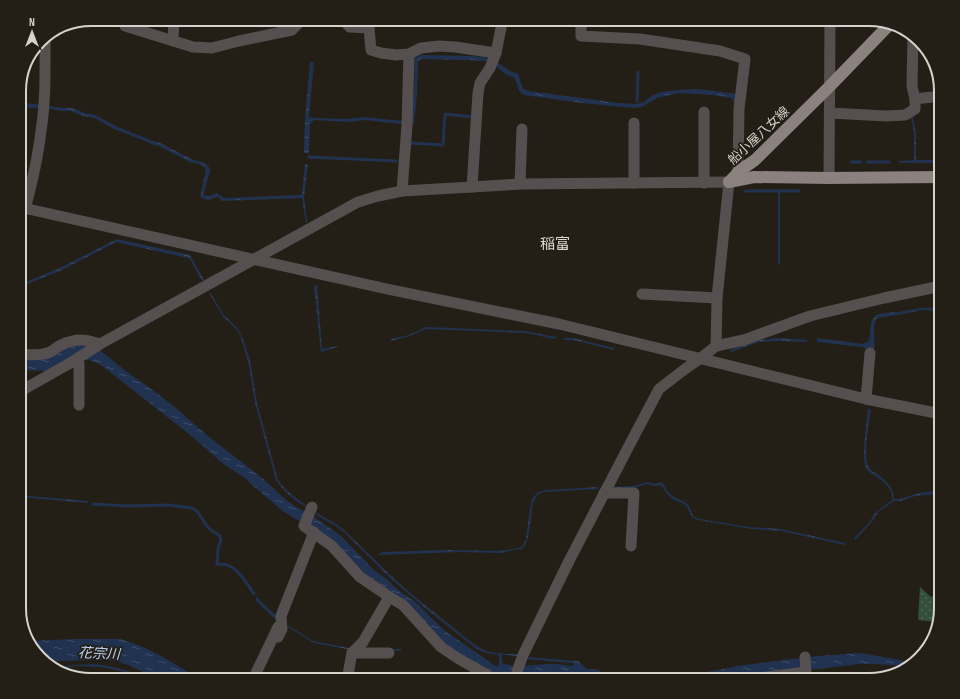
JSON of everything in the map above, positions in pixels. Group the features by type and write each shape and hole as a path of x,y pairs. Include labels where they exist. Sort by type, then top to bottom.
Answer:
{"main road":[{"name":"船小屋八女線","path":"729,182 738,172 755,160 886,28"},
{"name":"船小屋八女線","path":"729,182 754,177 934,177"}],"street":[{"path":"125,26 173,37 193,47 212,48 292,30 296,26"},
{"path":"173,37 174,26"},
{"path":"349,26 369,28 371,50 381,53 396,55 409,54 421,48 439,46 455,47 494,59"},
{"path":"472,187 478,93 480,83 494,59 501,26"},
{"path":"581,26 582,36 640,39 720,51 745,59 739,109 738,172"},
{"path":"829,178 830,26"},
{"path":"830,113 886,116 906,115 914,109 915,99 912,86 913,43"},
{"path":"26,197 34,174 41,130 44,100 45,52"},
{"path":"402,191 407,121 409,54"},
{"path":"915,99 934,97"},
{"path":"704,112 704,183"},
{"path":"634,123 634,183"},
{"path":"520,184 522,129"},
{"path":"26,388 74,361 100,344 358,202 402,191 520,184 729,182 717,298 716,346"},
{"path":"26,209 387,289 559,324 866,399 934,413"},
{"path":"517,673 523,655 569,561 659,389 716,346 744,340 810,316 934,287"},
{"path":"642,294 717,298"},
{"path":"26,354 34,355 50,352 77,339 100,344"},
{"path":"866,399 870,352"},
{"path":"74,361 79,364 78,405"},
{"path":"604,493 634,493 631,546"},
{"path":"311,510 304,526 332,546 360,577 403,605 441,647 484,673"},
{"path":"278,637 282,629 281,616 314,532"},
{"path":"348,673 352,653 362,642 389,596"},
{"path":"256,673 278,627 282,625"},
{"path":"352,653 389,653"},
{"path":"798,673 806,672 805,657"}],"green space":[{"path":"920,587 931,597 934,595 934,608 932,622 918,620"}],"water":[{"path":"422,55 473,56 489,58 510,71 518,74 523,89 618,103 635,104 644,102 651,96 661,92 678,90 698,89 737,94 734,103 732,98 713,95 679,93 657,98 642,107 633,108 582,103 524,95 520,92 514,78 507,75 490,62 488,64 486,61 422,59 419,60 418,63 414,124 365,120 348,122 314,120 310,124 309,153 304,153 305,119 310,62 314,62 310,118 347,119 364,117 403,121 410,117 414,93 415,58"},
{"path":"26,103 72,108 92,114 118,127 158,142 193,160 203,162 209,167 210,171 203,195 210,196 217,193 224,198 300,195 302,194 305,164 308,164 304,198 307,222 306,223 302,198 222,201 218,197 208,200 200,197 206,170 204,166 197,163 192,163 159,146 114,129 95,118 83,116 71,111 26,107"},
{"path":"911,117 913,117 916,133 916,160 934,160 934,163 899,163 899,161 914,160 914,133"},
{"path":"778,192 780,192 780,265 778,264"},
{"path":"117,239 190,255 204,280 202,281 188,258 116,242 60,271 26,284 26,282 62,267"},
{"path":"317,285 322,349 338,346 321,352 314,286"},
{"path":"210,292 223,314 238,329 243,339 250,360 257,403 278,480 288,491 307,506 306,507 297,502 276,480 255,403 249,365 240,335 222,315 209,293"},
{"path":"921,308 934,308 934,311 921,310 877,318 874,325 874,348 870,351 863,347 817,342 817,338 863,344 869,341 871,323 876,315"},
{"path":"426,327 525,331 556,337 555,339 526,333 426,329 410,336 391,341 391,339 409,335"},
{"path":"564,338 573,338 614,348 614,350 573,340 564,340"},
{"path":"779,338 807,340 807,342 759,342 731,352 730,350 759,340"},
{"path":"76,345 86,345 101,351 176,408 209,437 260,476 285,499 313,516 341,536 374,570 414,601 444,630 497,667 502,663 514,666 547,664 574,665 572,663 527,659 527,657 578,661 587,669 599,670 600,672 628,673 491,673 453,653 301,522 284,512 245,478 222,463 194,438 101,365 82,359 46,371 26,370 26,356"},
{"path":"868,409 871,409 866,455 870,469 888,483 893,492 894,499 925,492 934,492 934,494 915,496 901,501 894,501 878,512 871,523 855,540 854,538 868,524 876,512 892,500 890,489 885,483 870,473 866,468 864,448"},
{"path":"648,482 654,484 662,482 671,495 686,503 694,517 700,519 749,527 780,529 845,543 845,545 781,531 752,529 698,520 692,516 685,505 670,497 661,485 654,486 647,484 634,488 614,488 633,486"},
{"path":"598,487 598,489 543,492 539,494 533,503 527,541 522,549 502,553 459,552 378,554 384,552 449,550 500,551 519,548 522,547 526,539 532,499 538,492"},
{"path":"26,496 88,501 88,503 26,498"},
{"path":"317,513 344,530 402,586 474,644 490,652 517,654 517,656 492,654 483,652 474,647 390,578 345,533 336,526 316,515"},
{"path":"289,626 313,641 360,650 401,649 401,651 352,650 314,643 288,627"},
{"name":"花宗川","path":"121,639 143,647 189,673 146,673 116,661 51,660 39,648 35,641"},
{"path":"857,653 907,661 899,665 859,664 785,673 698,673 735,666 808,657"},
{"path":"94,664 109,666 134,673 101,667 63,667"}],"waterway":[{"path":"637,101 638,72"},
{"path":"409,147 412,143 443,145 445,114 473,117"},
{"path":"309,157 396,161"},
{"path":"851,162 861,162"},
{"path":"867,162 889,162"},
{"path":"745,191 799,191"},
{"path":"93,504 126,506 168,505 192,508 197,511 207,526 219,535 221,539 218,549 217,564 224,564 235,570 254,594"},
{"path":"257,599 277,619"},
{"path":"500,654 501,667"}],"district":[{"name":"稲富","path":"555,244"}]}
